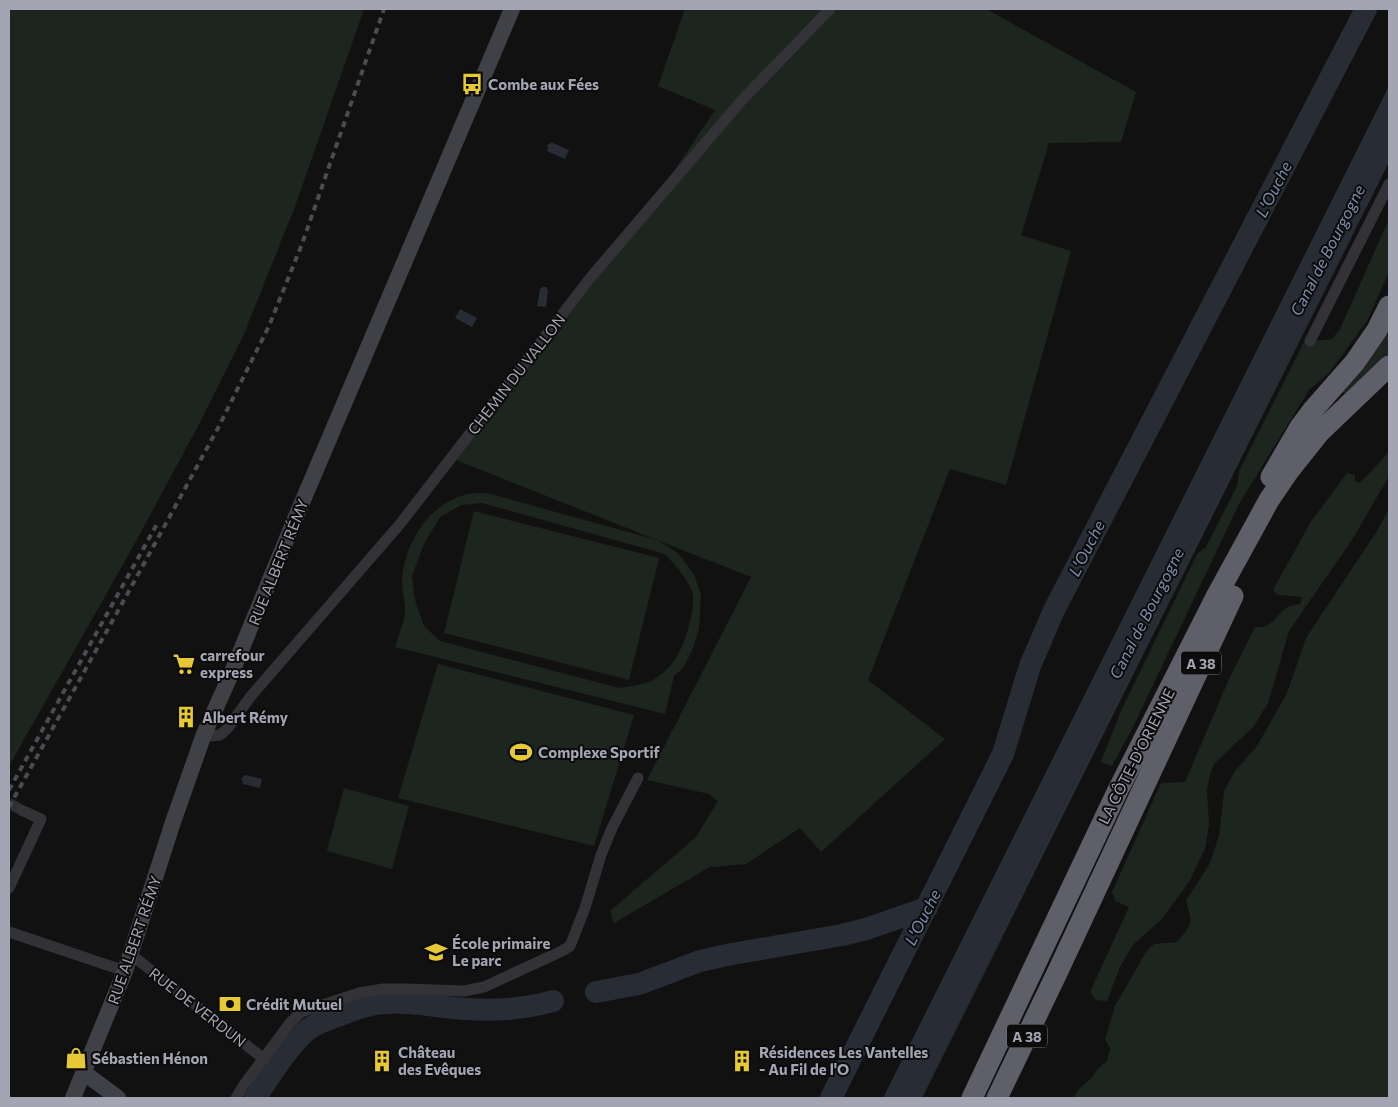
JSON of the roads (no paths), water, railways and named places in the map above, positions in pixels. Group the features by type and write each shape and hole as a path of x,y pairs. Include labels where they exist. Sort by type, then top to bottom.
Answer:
{"highway":[{"path":"1218,595 1268,484 1291,440 1312,411 1355,362 1389,306"},
{"name":"LA CÔTE-D'ORIENNE","path":"972,1098 1117,792 1269,500 1288,472 1320,434 1389,366"},
{"name":"LA CÔTE-D'ORIENNE","path":"996,1098 1065,956 1246,568 1269,524 1284,498 1320,452 1342,427 1389,382"},
{"path":"963,1098 1010,1018"}],"main road":[{"name":"RUE ALBERT RÉMY","path":"73,1098 128,963 173,822 204,734 232,672 512,9"},
{"path":"83,1072 118,1098"}],"street":[{"name":"CHEMIN DU VALLON","path":"204,734 220,735 227,729 251,696 400,524 591,277 742,100 830,9"},
{"path":"1310,341 1389,184"},
{"path":"236,1098 242,1086 290,1023 301,1012 359,993 407,989 464,991 484,987 570,946 585,908 601,855 612,828 638,778"},
{"path":"9,888 40,819 21,810"},
{"name":"RUE DE VERDUN","path":"9,932 128,963 153,972 264,1059"}],"water":[{"name":"Canal de Bourgogne","path":"1389,86 1389,162 922,1098 883,1098"},
{"path":"551,142 569,150 565,159 547,151 547,145"},
{"path":"546,287 548,290 546,307 537,306 540,289"},
{"path":"460,309 477,318 472,327 455,318"},
{"path":"245,775 262,779 260,788 243,784 241,779"}],"waterway":[{"name":"L'Ouche","path":"831,1098 1003,754 1030,666 1054,610 1366,9"},
{"path":"596,992 639,984 700,961 866,929 927,908"},
{"path":"255,1098 285,1055 305,1032 322,1022 361,1008 394,1002 478,1010 521,1008 553,1001"}],"tunnel":[{"path":"9,803 21,810"}],"railway":[{"path":"9,807 218,428 269,326 302,244 384,9"},
{"path":"9,790 157,524"}],"place":[{"name":"Combe aux Fées","path":"472,84"},
{"name":"carrefour express","path":"184,664"},
{"name":"Albert Rémy","path":"186,717"},
{"name":"Complexe Sportif","path":"521,752"},
{"name":"École primaire Le parc","path":"436,952"},
{"name":"Crédit Mutuel","path":"230,1004"},
{"name":"Sébastien Hénon","path":"76,1058"},
{"name":"Château des Evêques","path":"382,1061"},
{"name":"Résidences Les Vantelles - Au Fil de l'O","path":"742,1061"}]}
